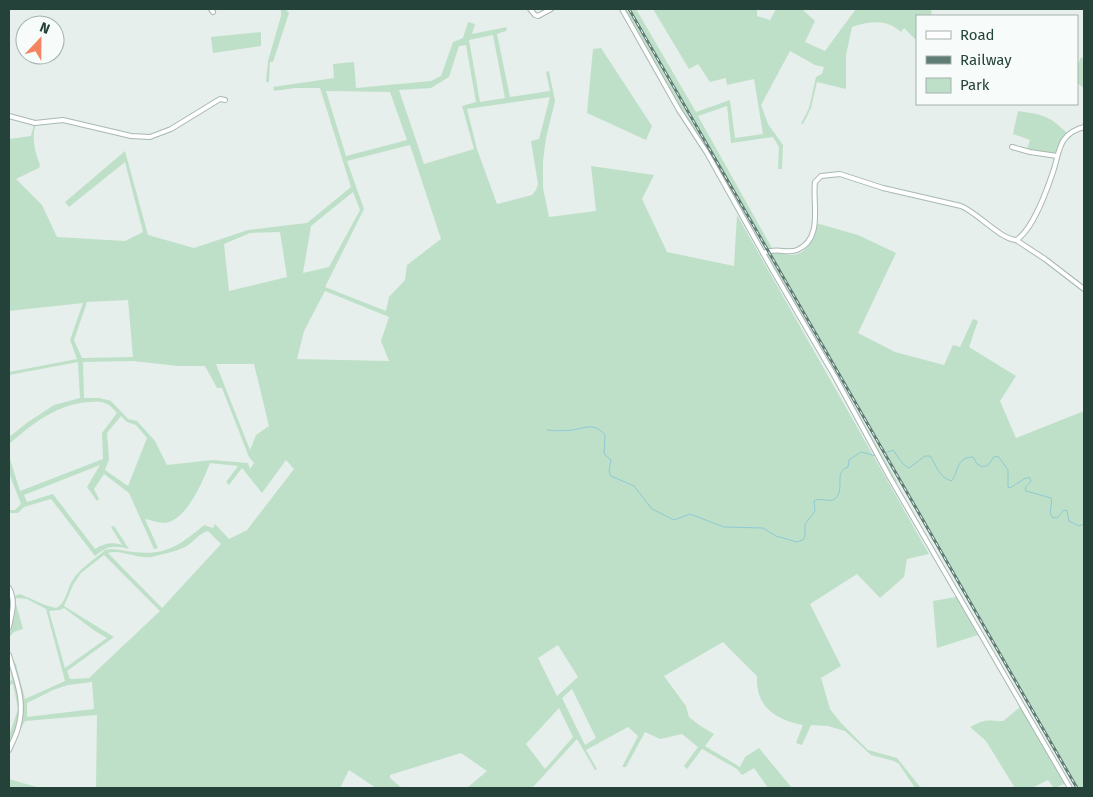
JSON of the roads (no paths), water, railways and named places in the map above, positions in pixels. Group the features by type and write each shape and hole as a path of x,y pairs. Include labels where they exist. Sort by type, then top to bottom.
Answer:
{"street":[{"path":"530,9 538,16 551,9"},
{"path":"622,9 679,110 707,153 1070,788"},
{"path":"9,116 35,123 63,120 131,136 150,137 163,133 220,100 225,100"},
{"path":"1016,240 1030,223 1052,176 1060,146 1072,131 1084,127"},
{"path":"1012,147 1024,151 1056,156"},
{"path":"763,253 773,249 794,251 804,245 811,237 815,225 815,182 821,176 833,174 847,175 883,188 961,206 971,211 1008,239 1016,240 1046,259 1084,289"},
{"path":"9,588 12,595 13,608 9,627"},
{"path":"9,654 21,695 22,706 18,730 9,750"}],"waterway":[{"path":"547,430 597,428 605,435 604,454 611,460 609,471 611,476 634,486 652,509 674,520 690,514 724,527 763,528 776,536 797,542 803,540 805,536 805,524 815,511 814,501 833,500 838,495 840,475 848,467 849,460 861,452 876,456"},
{"path":"887,452 893,450 903,464 909,468 925,456 930,456 940,474 951,481 963,460 973,457 977,464 983,467 988,465 994,457 998,456 1008,470 1008,487 1010,488 1029,477 1031,481 1025,488 1026,491 1051,498 1050,512 1052,517 1057,518 1064,510 1067,511 1069,521 1079,526 1084,524"}],"railway":[{"path":"629,9 1077,788"}]}
